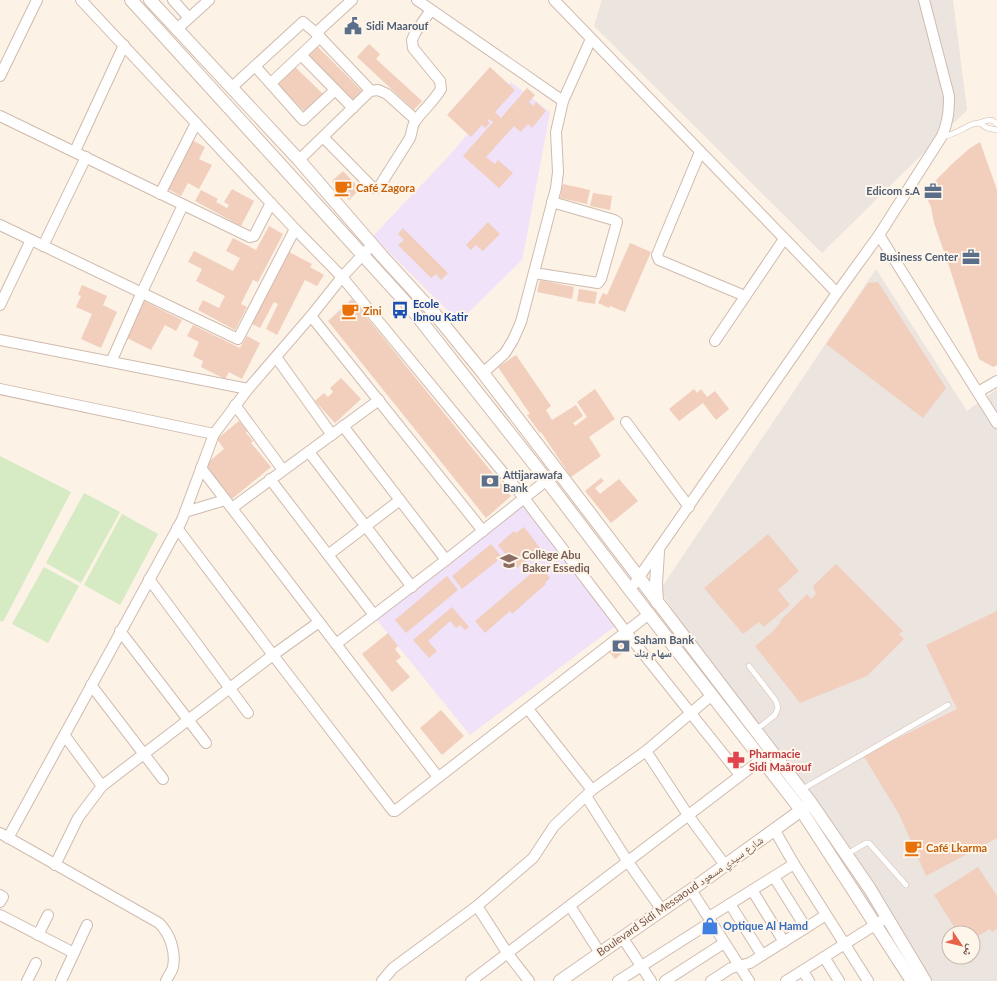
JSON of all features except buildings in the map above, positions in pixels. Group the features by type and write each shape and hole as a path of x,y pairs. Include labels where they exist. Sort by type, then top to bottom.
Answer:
{"street":[{"path":"0,76 37,0"},
{"path":"81,0 342,277 524,498 626,632 740,775"},
{"path":"131,0 410,307 547,480 630,590 801,810 912,981"},
{"path":"150,0 299,160 372,245 435,314 483,373 638,578 811,802 870,889 925,981"},
{"path":"173,0 189,18"},
{"path":"174,46 189,18 209,0"},
{"path":"271,83 301,55 352,0"},
{"path":"418,0 563,101"},
{"path":"554,0 837,293"},
{"path":"630,590 879,235 942,136 947,125 949,96 924,0"},
{"path":"323,137 371,186 377,188 381,184 410,138 413,130 413,124 441,89 440,81 413,48 412,40 415,33 431,10"},
{"path":"231,88 302,23 304,23 318,35 370,91"},
{"path":"483,373 505,353 521,322 552,202 558,172 556,132 563,101 591,39"},
{"path":"75,151 124,45"},
{"path":"301,55 353,108"},
{"path":"255,66 303,120 335,90"},
{"path":"299,160 370,91 382,91 416,120"},
{"path":"0,116 252,237 271,203"},
{"path":"160,194 196,123"},
{"path":"700,152 657,257 659,260 745,296"},
{"path":"43,246 86,157"},
{"path":"534,272 598,283 601,279 617,222 552,202"},
{"path":"110,362 183,205"},
{"path":"0,225 238,339 295,228"},
{"path":"879,235 997,422"},
{"path":"715,341 784,239"},
{"path":"0,306 30,240"},
{"path":"166,981 173,968 174,957 172,946 166,930 159,923 4,836 65,736 120,631 177,528 185,512 214,434 248,389 311,316 342,277 372,245"},
{"path":"311,316 483,531"},
{"path":"0,340 248,389"},
{"path":"276,356 332,435"},
{"path":"978,392 997,381"},
{"path":"0,389 214,434"},
{"path":"185,512 228,504 270,479 379,400"},
{"path":"235,405 283,470"},
{"path":"626,422 689,507"},
{"path":"344,426 446,560"},
{"path":"309,452 412,587"},
{"path":"201,468 438,777"},
{"path":"270,479 374,615"},
{"path":"336,644 412,587 547,480"},
{"path":"328,555 400,500"},
{"path":"177,528 391,810 395,811 649,614"},
{"path":"657,602 656,583 658,552"},
{"path":"149,579 248,713"},
{"path":"55,865 78,818 102,786 272,655 319,622"},
{"path":"120,631 206,743"},
{"path":"91,685 163,779"},
{"path":"382,981 393,968 478,906 533,858 554,826 589,793 646,751 712,696"},
{"path":"528,709 589,793 628,862 662,910"},
{"path":"65,736 102,786"},
{"path":"646,751 688,815 725,865"},
{"path":"471,981 762,759"},
{"name":"Boulevard Sidi Messaoud شارع سيدي مسعود","path":"560,981 691,890 811,802"},
{"path":"774,829 794,864 868,981"},
{"path":"618,981 710,920 730,904 794,864"},
{"path":"774,877 806,928"},
{"path":"691,890 749,981"},
{"path":"752,890 784,942"},
{"path":"0,895 3,896 0,902"},
{"path":"730,904 762,955"},
{"path":"478,906 508,954 529,981"},
{"path":"570,906 600,953"},
{"path":"0,915 74,953"},
{"path":"38,935 48,915"},
{"path":"711,981 731,968 750,963 826,915"},
{"path":"786,981 886,918"},
{"path":"61,981 87,925"},
{"path":"622,938 651,981"},
{"path":"665,981 724,943"},
{"path":"824,957 839,981"},
{"path":"26,981 36,963"},
{"path":"803,970 809,981"}],"lane":[{"path":"942,136 948,136 974,124 988,120 997,124"},
{"path":"980,123 987,128 997,130"},
{"path":"749,666 778,704 775,715 756,730"},
{"path":"801,790 948,705"},
{"path":"847,854 866,843 869,843 906,885"}],"shaded area":[{"path":"602,0 953,0 967,110 822,253 594,26"},
{"path":"511,82 550,112 522,260 459,322 373,236 449,156"},
{"path":"876,269 967,411 997,389 997,981 903,981 660,590"},
{"name":"Collège Abu Baker Essediq","path":"524,503 618,624 470,735 376,619"}],"green space":[{"path":"0,456 71,492 3,622 0,621"},
{"path":"84,493 120,512 81,583 46,563"},
{"path":"122,514 158,534 120,605 84,585"},
{"path":"44,567 79,586 48,643 12,624"}],"place":[{"name":"Sidi Maarouf","path":"353,26"},
{"name":"Café Zagora","path":"343,188"},
{"name":"Edicom s.A","path":"933,191"},
{"name":"Business Center","path":"971,257"},
{"name":"Ecole Ibnou Katir","path":"400,310"},
{"name":"Zini","path":"350,311"},
{"name":"Attijarawafa Bank","path":"490,481"},
{"name":"Collège Abu Baker Essediq","path":"509,561"},
{"name":"Saham Bank سهام بنك","path":"621,646"},
{"name":"Pharmacie Sidi Maârouf","path":"736,760"},
{"name":"Café Lkarma","path":"913,848"},
{"name":"Optique Al Hamd","path":"710,926"}]}
